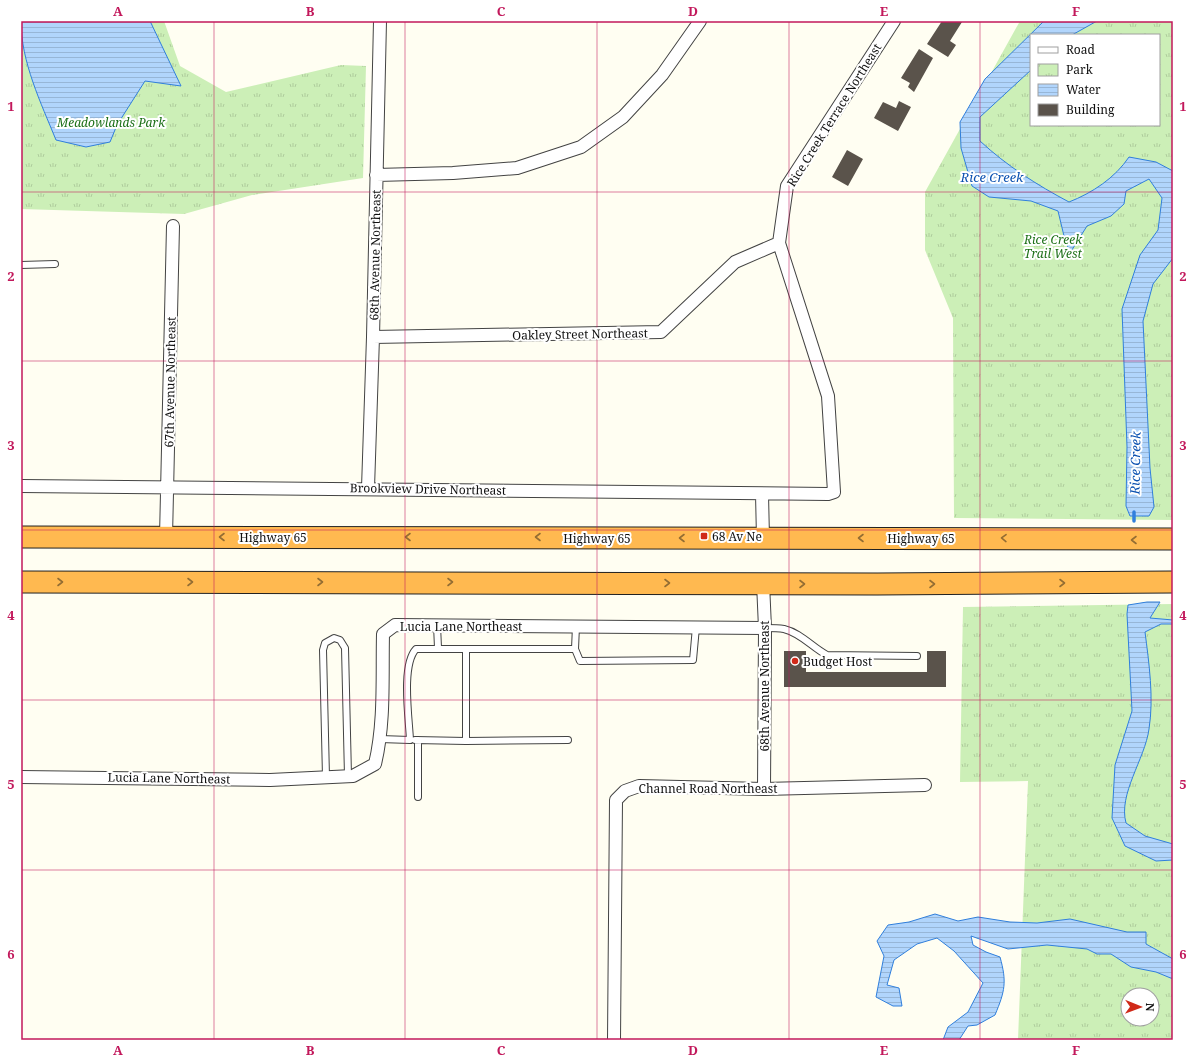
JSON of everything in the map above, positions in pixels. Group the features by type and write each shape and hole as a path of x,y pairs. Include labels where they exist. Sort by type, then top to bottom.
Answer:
{"highway":[{"name":"Highway 65","path":"21,537 1173,539"},
{"path":"21,582 1173,582"}],"street":[{"name":"68th Avenue Northeast","path":"368,488 380,21"},
{"path":"376,175 453,173 517,168 580,147 622,117 657,80 700,21"},
{"name":"Rice Creek Terrace Northeast","path":"834,492 828,396 780,243 787,186 894,21"},
{"name":"67th Avenue Northeast","path":"166,537 173,226"},
{"name":"Oakley Street Northeast","path":"373,337 661,332 735,262 780,243"},
{"name":"Brookview Drive Northeast","path":"21,486 368,488 762,494 828,494 834,492"},
{"path":"762,494 763,538"},
{"name":"68th Avenue Northeast","path":"763,583 765,628 764,789"},
{"name":"Lucia Lane Northeast","path":"21,777 270,780 353,776 375,764 380,739 383,634 395,625 765,628"},
{"name":"Channel Road Northeast","path":"614,1040 616,800 625,791 639,786 764,789 925,785"}],"lane":[{"path":"21,265 55,264"},
{"path":"437,625 438,648"},
{"path":"576,626 575,649 580,661 693,660 696,627"},
{"path":"765,628 784,629 796,633 816,649 828,655 917,656"},
{"path":"326,777 323,650 325,643 334,638 340,640 345,648 348,776"},
{"path":"466,648 466,741"},
{"path":"410,740 408,668 411,654 416,649 575,649"},
{"path":"380,739 466,741 568,740"},
{"path":"418,740 418,797"}],"green space":[{"name":"Meadowlands Park","path":"21,21 164,21 180,66 226,92 341,65 366,66 363,178 252,195 184,214 21,209"},
{"name":"Rice Creek Trail West","path":"1020,21 1173,21 1173,520 954,518 953,318 925,250 925,192"},
{"path":"1173,604 1173,1040 1018,1040 1028,781 960,782 963,607"}],"water":[{"path":"21,21 150,21 181,86 145,81 117,125 110,142 86,147 56,140 38,97 28,67 24,52"},
{"name":"Rice Creek","path":"1044,21 1097,21 1074,34 1031,34"},
{"name":"Rice Creek","path":"1030,35 1030,71 980,117 980,141 1001,159 1045,189 1069,202 1086,194 1110,178 1129,157 1156,162 1173,171 1173,258 1153,284 1143,321 1150,468 1154,507 1149,516 1130,516 1126,506 1127,447 1122,309 1140,255 1158,230 1162,198 1149,179 1126,191 1124,204 1111,216 1087,226 1070,253 1058,211 1031,201 989,197 972,186 961,148 960,122 985,79"},
{"path":"1147,602 1160,602 1150,618 1173,620 1173,624 1161,624 1145,632 1150,680 1151,705 1149,729 1147,740 1133,776 1126,800 1126,823 1145,836 1173,844 1173,860 1156,861 1125,846 1112,818 1115,765 1132,711 1127,614 1128,605"},
{"path":"935,914 958,921 978,917 1010,922 1037,923 1070,919 1127,932 1146,932 1146,944 1173,959 1173,979 1156,972 1131,967 1111,954 1097,954 1087,949 1047,945 1008,949 971,936 973,945 1000,957 1004,973 1003,993 995,1015 977,1025 968,1026 959,1040 943,1040 948,1027 968,1012 983,983 954,951 937,938 917,944 894,960 887,985 899,988 902,1006 893,1006 876,997 884,956 877,941 888,925 909,922"}],"building":[{"path":"942,21 962,22 950,41 956,45 948,57 927,44"},
{"path":"919,49 933,58 914,92 908,87 910,83 901,78"},
{"path":"899,101 911,107 898,131 874,118 883,102 896,108"},
{"path":"847,150 863,159 848,186 832,177"},
{"name":"Budget Host","path":"784,651 806,651 806,672 927,672 927,651 946,651 946,687 784,687"}],"waterway":[{"name":"Rice Creek","path":"1134,512 1134,521"}],"place":[{"name":"68 Av Ne","path":"704,536"},
{"name":"Budget Host","path":"795,661"}]}
